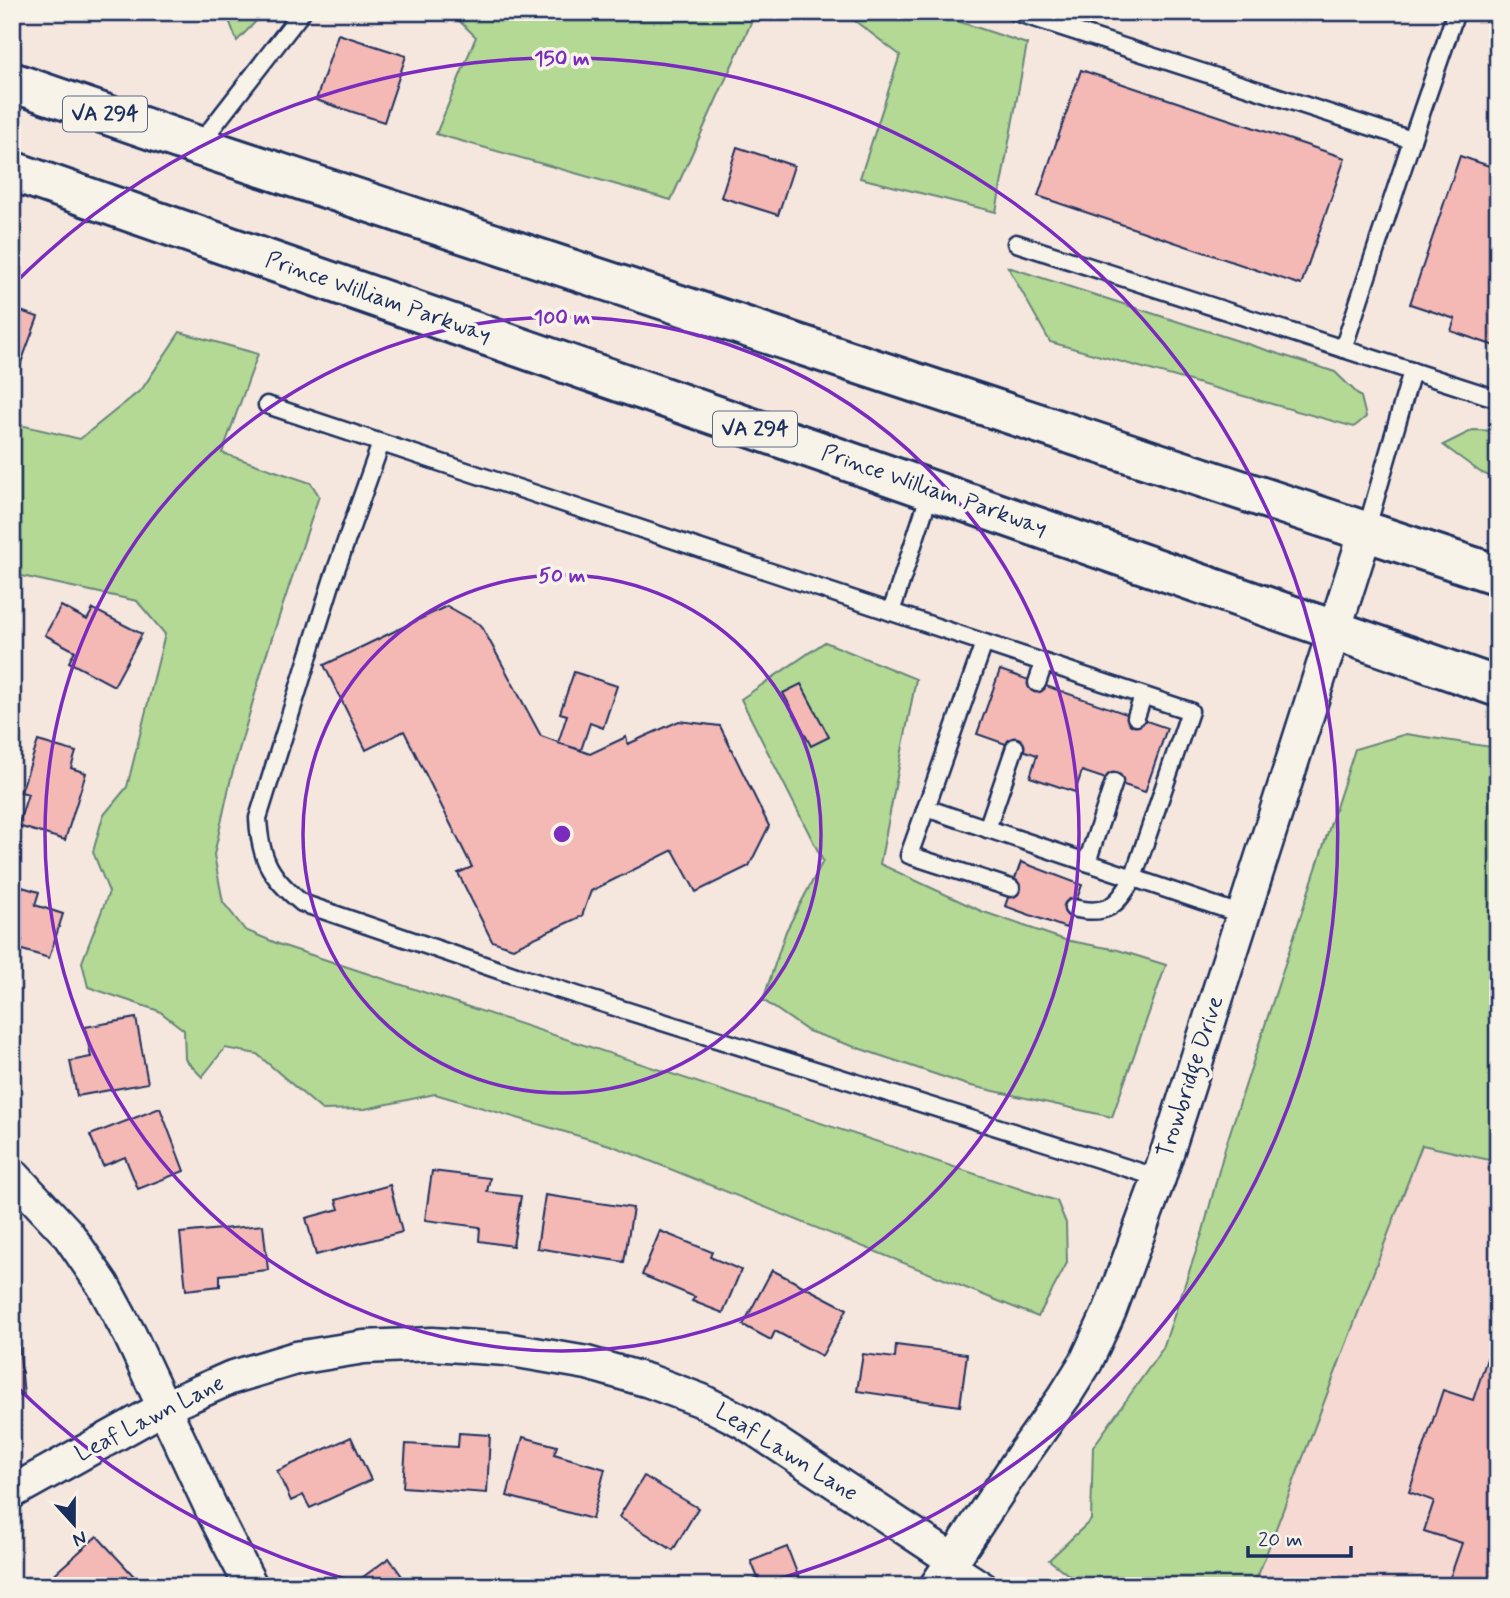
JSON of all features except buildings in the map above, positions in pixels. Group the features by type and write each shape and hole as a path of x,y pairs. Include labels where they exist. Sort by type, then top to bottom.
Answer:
{"highway":[{"name":"VA 294","path":"12,82 198,146 1498,575"},
{"name":"Prince William Parkway","path":"12,171 1498,687"}],"street":[{"name":"Trowbridge Drive","path":"945,1573 1066,1394 1086,1362 1110,1310 1159,1178 1366,531"},
{"path":"12,1174 60,1223 103,1285 251,1586"},
{"name":"Leaf Lawn Lane","path":"12,1492 165,1407 230,1378 296,1358 364,1347 432,1344 506,1349 587,1363 649,1381 700,1400 744,1422 945,1573"}],"lane":[{"path":"198,146 302,12"},
{"path":"1015,12 1412,141"},
{"path":"1343,349 1456,12"},
{"path":"1016,243 1498,398"},
{"path":"1366,531 1412,371"},
{"path":"267,405 1190,711 1133,878 1120,900 1110,908 1094,913 1073,908"},
{"path":"381,443 332,582 258,818 259,844 269,869 281,886 302,903 516,976 1159,1178"},
{"path":"891,612 931,490"},
{"path":"984,643 909,855 1011,888"},
{"path":"1037,683 1044,663"},
{"path":"1136,717 1143,696"},
{"path":"988,829 1015,747"},
{"path":"1087,862 1114,782"},
{"path":"926,808 1243,915"},
{"path":"945,1573 993,1586"}],"shaded area":[{"path":"1395,1140 1498,1164 1498,1586 1233,1586"}],"green space":[{"path":"226,12 265,12 237,41"},
{"path":"450,12 756,12 671,200 436,134 476,37"},
{"path":"843,12 930,12 1027,44 996,212 860,178 900,55"},
{"path":"1008,267 1335,372 1361,397 1366,417 1354,427 1050,342"},
{"path":"180,332 258,354 222,453 311,483 319,496 265,659 231,778 214,855 223,902 245,930 281,945 1057,1201 1066,1223 1067,1263 1038,1317 613,1146 435,1094 365,1109 322,1110 257,1054 225,1048 202,1077 185,1059 184,1030 159,1011 88,987 82,962 109,892 93,852 103,816 127,787 165,634 137,601 12,574 12,423 80,439 142,389"},
{"path":"1473,430 1498,431 1498,480 1480,472 1443,445"},
{"path":"825,642 916,679 880,864 981,911 1065,940 1118,950 1166,965 1112,1117 967,1085 808,1031 763,1000 786,931 823,861 741,699"},
{"path":"1406,734 1498,748 1498,1162 1422,1145 1254,1586 1083,1586 1049,1560 1091,1520 1093,1447 1163,1348 1203,1231 1225,1148 1355,749"}]}
